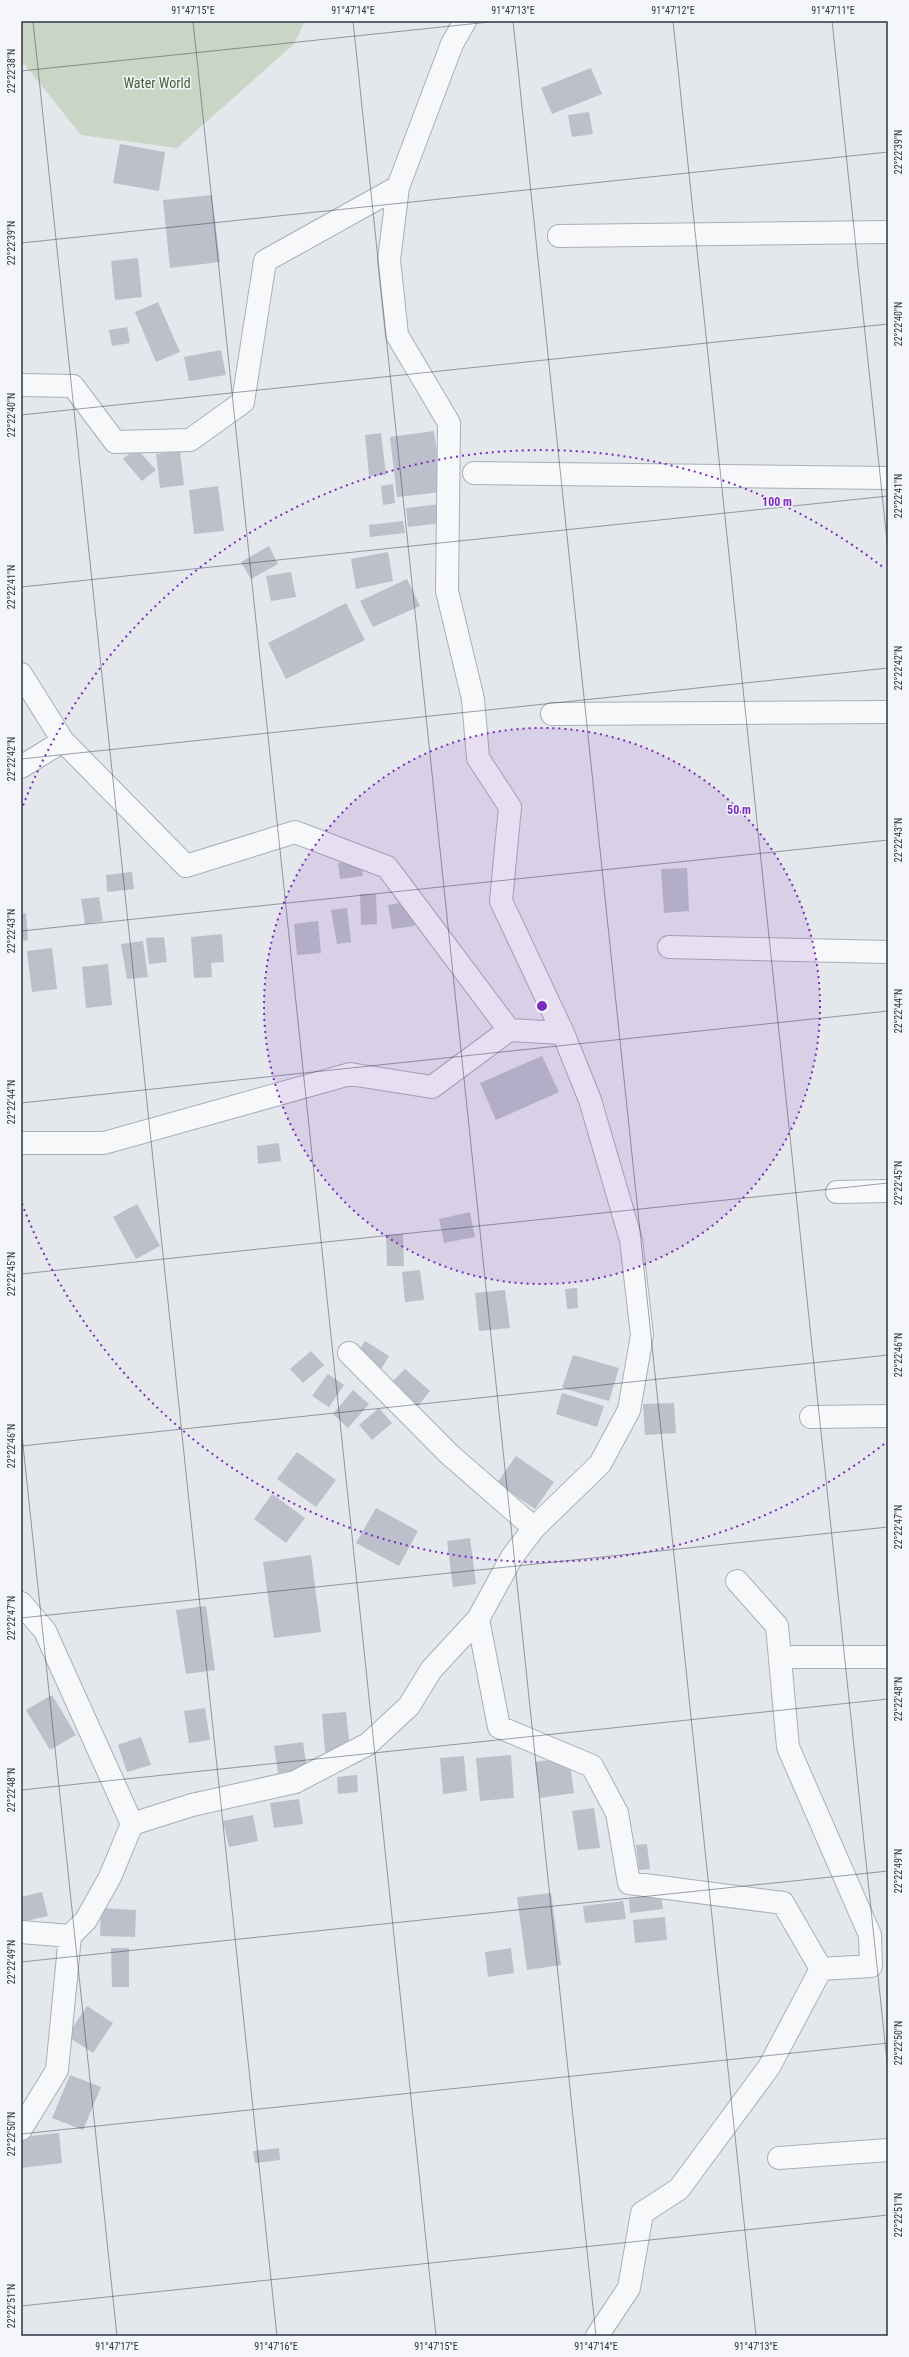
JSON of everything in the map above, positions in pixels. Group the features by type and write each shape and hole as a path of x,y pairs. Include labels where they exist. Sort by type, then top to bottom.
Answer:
{"street":[{"path":"132,1824 192,1805 295,1782 368,1744 409,1706 431,1670 478,1619 512,1557 534,1528 600,1464 629,1410 642,1335 631,1240 590,1100 563,1033 501,900 510,807 478,758 473,699 447,591 449,423 397,335 389,260 398,187 452,44 464,21"},
{"path":"21,385 73,386 115,442 190,440 244,402 265,261 398,187"},
{"path":"559,236 888,232"},
{"path":"474,473 888,478"},
{"path":"21,674 63,741 186,866 295,832 387,867 509,1030"},
{"path":"552,714 888,712"},
{"path":"21,767 63,741"},
{"path":"669,947 888,952"},
{"path":"21,1142 104,1143 350,1074 432,1087 509,1030 563,1033"},
{"path":"837,1192 888,1191"},
{"path":"349,1353 449,1454 534,1528"},
{"path":"811,1417 888,1416"},
{"path":"737,1581 777,1626 788,1747 870,1935 870,1966 821,1970"},
{"path":"21,1603 45,1631 132,1824 110,1877 93,1908 86,1920 70,1936 57,2070 21,2129"},
{"path":"478,1619 499,1727 592,1766 617,1813 629,1883 783,1903 821,1970"},
{"path":"793,1657 888,1657"},
{"path":"21,1932 70,1936"},
{"path":"597,2336 629,2288 642,2213 679,2189 770,2067 821,1970"},
{"path":"779,2158 888,2150"}],"green space":[{"name":"Water World","path":"21,21 305,21 294,44 177,148 81,135 21,60"}],"building":[{"path":"591,68 602,94 552,114 541,88"},
{"path":"589,112 593,134 572,137 568,115"},
{"path":"120,144 165,152 159,191 113,183"},
{"path":"212,195 220,262 170,268 163,200"},
{"path":"138,258 142,297 115,300 111,261"},
{"path":"158,302 180,352 156,362 135,312"},
{"path":"127,327 130,343 112,346 109,330"},
{"path":"221,350 226,375 189,381 184,357"},
{"path":"434,431 442,492 397,497 390,437"},
{"path":"381,433 386,475 369,476 365,435"},
{"path":"136,448 156,470 142,481 123,459"},
{"path":"180,451 184,485 160,488 156,454"},
{"path":"393,484 395,503 383,505 381,486"},
{"path":"218,486 224,531 194,534 189,490"},
{"path":"440,504 442,523 408,527 406,508"},
{"path":"403,521 405,533 370,537 369,525"},
{"path":"269,546 278,564 251,579 241,562"},
{"path":"388,552 393,581 356,589 351,559"},
{"path":"291,572 296,597 271,601 266,576"},
{"path":"407,579 420,606 373,627 360,601"},
{"path":"346,603 365,640 286,679 268,643"},
{"path":"362,861 363,876 340,879 338,863"},
{"path":"687,868 689,911 664,913 661,869"},
{"path":"132,872 134,889 107,892 106,875"},
{"path":"360,894 376,894 377,924 361,925"},
{"path":"99,897 103,921 85,924 81,899"},
{"path":"411,901 415,926 392,929 388,905"},
{"path":"347,908 351,942 337,944 331,910"},
{"path":"26,913 28,940 21,941 21,914"},
{"path":"318,921 321,953 297,955 294,924"},
{"path":"222,934 224,962 211,963 212,977 194,978 191,937"},
{"path":"164,937 167,962 149,964 146,938"},
{"path":"143,941 148,977 127,979 121,944"},
{"path":"52,948 57,989 32,992 27,951"},
{"path":"108,964 112,1005 86,1008 82,967"},
{"path":"542,1056 559,1092 496,1120 480,1083"},
{"path":"279,1143 281,1161 258,1164 257,1146"},
{"path":"137,1204 160,1246 136,1259 113,1217"},
{"path":"470,1212 475,1237 444,1243 439,1219"},
{"path":"403,1234 404,1266 387,1266 386,1235"},
{"path":"420,1270 424,1300 405,1302 402,1272"},
{"path":"577,1288 578,1308 567,1309 565,1289"},
{"path":"505,1290 510,1328 479,1331 475,1293"},
{"path":"365,1341 389,1356 380,1371 355,1356"},
{"path":"311,1351 324,1365 303,1383 290,1369"},
{"path":"573,1355 619,1368 609,1401 562,1388"},
{"path":"405,1369 430,1391 418,1406 392,1382"},
{"path":"328,1374 344,1385 329,1407 312,1396"},
{"path":"353,1390 369,1404 348,1428 333,1414"},
{"path":"562,1393 604,1406 597,1427 556,1414"},
{"path":"674,1403 676,1433 645,1435 643,1404"},
{"path":"379,1408 392,1423 372,1440 359,1425"},
{"path":"297,1452 336,1480 316,1507 277,1479"},
{"path":"516,1456 554,1482 535,1509 497,1483"},
{"path":"272,1494 305,1518 286,1543 254,1519"},
{"path":"376,1508 418,1531 399,1566 356,1543"},
{"path":"470,1538 476,1584 453,1587 447,1541"},
{"path":"311,1555 321,1632 274,1638 263,1562"},
{"path":"206,1606 215,1670 186,1674 176,1610"},
{"path":"52,1695 76,1735 50,1750 26,1710"},
{"path":"205,1708 210,1740 189,1743 184,1711"},
{"path":"346,1712 350,1749 325,1752 322,1714"},
{"path":"141,1737 151,1765 127,1772 118,1745"},
{"path":"303,1742 307,1769 278,1773 274,1746"},
{"path":"511,1755 514,1798 480,1801 476,1758"},
{"path":"464,1756 467,1791 443,1794 440,1758"},
{"path":"569,1757 574,1793 540,1798 535,1762"},
{"path":"357,1775 358,1792 338,1794 337,1777"},
{"path":"299,1799 303,1824 274,1828 270,1803"},
{"path":"594,1808 600,1848 578,1850 572,1811"},
{"path":"253,1815 258,1841 229,1847 223,1821"},
{"path":"647,1844 650,1869 639,1870 636,1845"},
{"path":"42,1892 48,1916 21,1922 21,1897"},
{"path":"551,1893 561,1965 527,1970 517,1897"},
{"path":"661,1895 663,1909 630,1913 629,1899"},
{"path":"623,1901 626,1919 585,1923 583,1906"},
{"path":"101,1908 136,1910 135,1937 100,1936"},
{"path":"665,1917 667,1940 635,1943 633,1920"},
{"path":"111,1948 129,1948 129,1987 112,1987"},
{"path":"511,1948 514,1973 488,1977 485,1952"},
{"path":"87,2006 113,2023 93,2053 67,2036"},
{"path":"70,2075 101,2087 83,2130 52,2118"},
{"path":"59,2133 62,2163 21,2168 21,2137"},
{"path":"279,2148 280,2160 255,2163 253,2151"}]}
